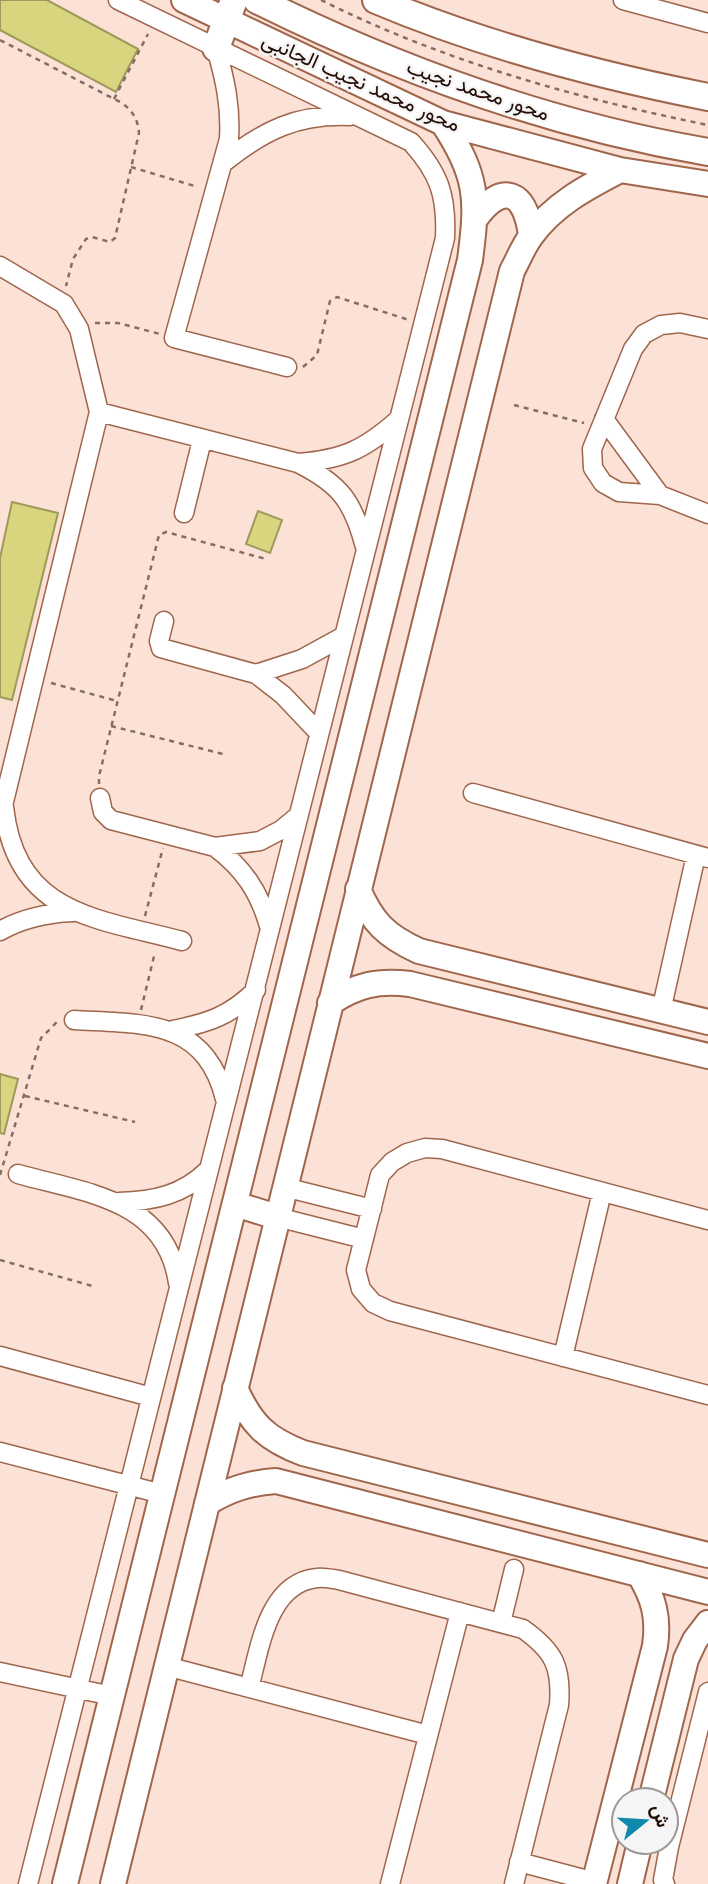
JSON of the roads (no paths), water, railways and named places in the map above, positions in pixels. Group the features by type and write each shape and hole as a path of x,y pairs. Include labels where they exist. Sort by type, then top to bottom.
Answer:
{"main road":[{"name":"محور محمد نجيب","path":"257,0 362,49 490,97 609,131 708,152"},
{"path":"376,0 417,17 531,54 624,79 708,97"},
{"path":"216,48 230,10"}],"street":[{"path":"28,1884 445,238 446,211 441,185 429,161 411,142 118,0"},
{"name":"محور محمد نجيب الجانبى","path":"184,0 230,10 443,123 620,170 708,184"},
{"path":"623,0 708,23"},
{"path":"216,48 228,89 229,139 174,338 286,367"},
{"path":"223,163 272,129 329,115 358,116"},
{"path":"65,1884 470,260 475,219 473,185 462,152 443,123"},
{"path":"115,1884 206,1503 512,271 531,236 567,201 620,170"},
{"path":"475,219 487,202 499,196 512,197 523,204 529,216 531,236"},
{"path":"0,265 64,304 79,329 99,412 2,811 6,831 16,857 30,879 50,898 73,912 182,941"},
{"path":"708,329 680,323 661,325 644,334 633,349 592,449 593,468 603,483 619,492 660,495 708,514"},
{"path":"99,412 298,463 324,476 344,496 358,522 366,550"},
{"path":"298,463 326,461 353,453 377,438 399,419"},
{"path":"603,423 660,495"},
{"path":"184,513 202,440"},
{"path":"164,621 160,648 256,674 283,695 319,733"},
{"path":"256,674 302,659 344,636"},
{"path":"473,793 702,856 661,1011"},
{"path":"100,798 103,812 111,820 215,847 260,841 281,830 298,816"},
{"path":"215,847 234,861 250,881 263,904 270,928"},
{"path":"358,889 367,910 381,928 398,942 419,951 708,1023"},
{"path":"0,931 25,919 49,913 73,912"},
{"path":"330,1003 347,991 367,984 388,981 410,984 708,1056"},
{"path":"74,1020 137,1024 173,1030 219,1017 240,1006 256,989"},
{"path":"173,1030 192,1043 208,1059 220,1079 225,1102"},
{"path":"708,1220 442,1149 425,1148 407,1153 392,1162 380,1175 356,1270 361,1289 373,1303 390,1311 708,1395"},
{"path":"9,1174 120,1202 146,1202 172,1195 195,1183 208,1169"},
{"path":"284,1187 372,1209"},
{"path":"563,1357 602,1192"},
{"path":"120,1202 144,1218 163,1240 176,1266 179,1286"},
{"path":"235,1204 364,1239"},
{"path":"0,1356 151,1397"},
{"path":"235,1388 245,1411 260,1430 280,1444 303,1453 708,1555"},
{"path":"0,1452 162,1494"},
{"path":"206,1503 228,1490 251,1483 275,1481 708,1592"},
{"path":"500,1623 514,1569"},
{"path":"519,1862 594,1883 658,1628 656,1609 639,1574"},
{"path":"248,1688 268,1620 278,1600 295,1585 317,1578 339,1580 523,1629 541,1642 555,1660 561,1682 559,1704 514,1884"},
{"path":"390,1884 460,1612"},
{"path":"654,1786 686,1659 695,1640 708,1623"},
{"path":"166,1666 428,1735"},
{"path":"0,1672 111,1696"},
{"path":"680,1794 708,1692"},
{"path":"630,1884 637,1856"},
{"path":"665,1884 666,1856"}]}
